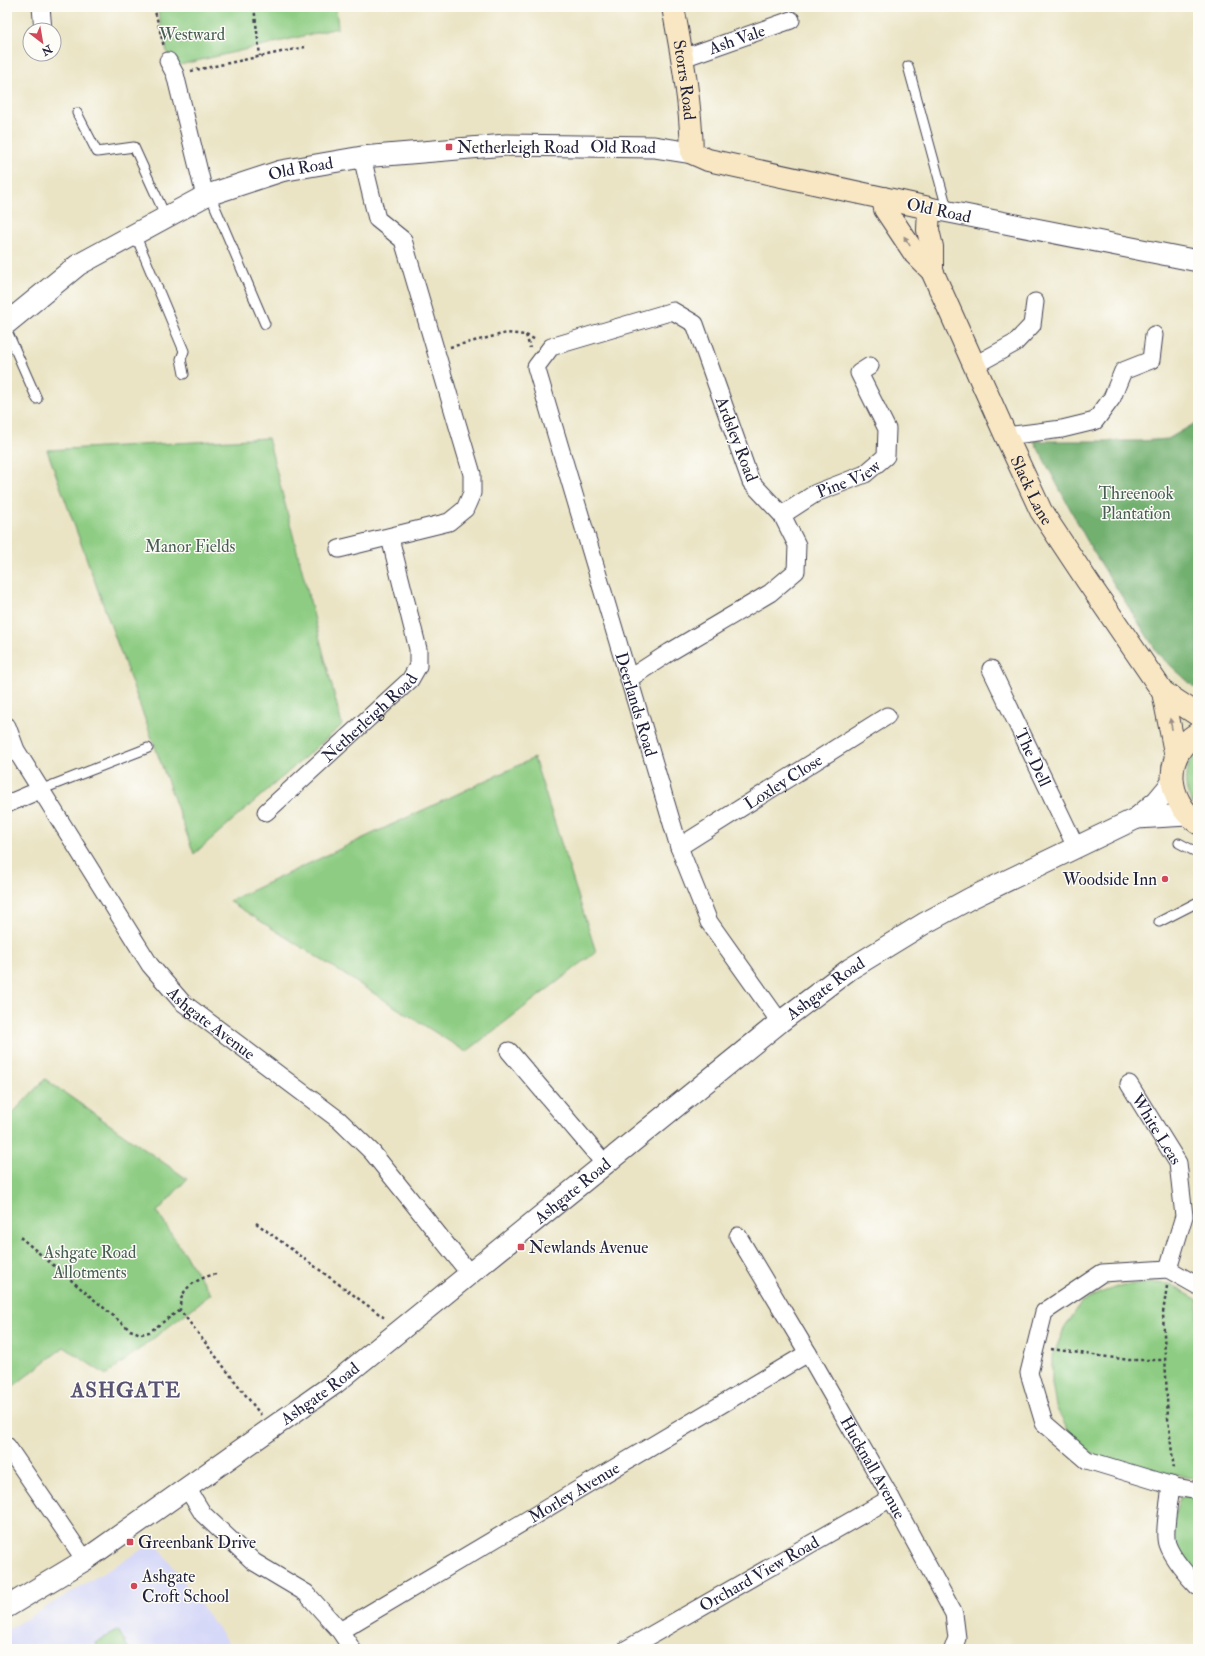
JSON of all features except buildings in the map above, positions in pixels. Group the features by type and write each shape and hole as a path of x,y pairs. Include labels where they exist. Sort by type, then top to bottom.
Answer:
{"main road":[{"name":"Storrs Road","path":"674,7 691,117 692,153"},
{"name":"Old Road","path":"692,153 708,160 939,211"},
{"name":"Slack Lane","path":"883,198 885,208 915,254 932,271 1041,511 1164,692 1198,716"},
{"name":"Slack Lane","path":"932,271 932,247 928,230 939,211"},
{"name":"Slack Lane","path":"1164,692 1176,757"},
{"path":"1193,819 1180,806 1172,783 1176,757 1183,746 1198,733"}],"street":[{"path":"41,7 42,22"},
{"name":"Ash Vale","path":"683,58 791,20"},
{"path":"171,68 208,196"},
{"name":"Old Road","path":"7,323 78,265 208,196 281,171 362,157 506,145 654,147 692,153"},
{"path":"339,549 390,538 449,522 465,509 472,493 472,474 403,240 377,219 362,157"},
{"name":"Old Road","path":"939,211 1198,261"},
{"path":"975,365 1015,343 1032,325 1035,302"},
{"name":"Ardsley Road","path":"536,367 551,347 673,311 695,324 751,482 782,514 797,545 796,571 770,593 670,652 630,678"},
{"path":"1006,436 1062,429 1095,421 1112,398 1123,371 1151,360 1154,335"},
{"name":"Pine View","path":"782,514 816,493 865,474 886,456 887,429 859,373 870,366"},
{"name":"Deerlands Road","path":"536,367 630,678 679,847 709,922 780,1022"},
{"name":"Netherleigh Road","path":"266,812 296,794 410,680 418,666 418,649 390,538"},
{"name":"The Dell","path":"991,669 1076,847"},
{"name":"Loxley Close","path":"679,847 888,716"},
{"name":"Ashgate Avenue","path":"7,726 16,750 150,965 182,1002 339,1120 372,1152 470,1274"},
{"name":"Ashgate Road","path":"7,1607 85,1560 334,1384 780,1022 850,969 925,923 971,898 1137,818 1157,801 1172,783"},
{"path":"7,804 40,790"},
{"name":"Ashgate Road","path":"1137,818 1193,819"},
{"path":"509,1050 605,1164"},
{"name":"White Leas","path":"1129,1084 1178,1163 1184,1216 1168,1269"},
{"name":"Hucknall Avenue","path":"738,1236 808,1353 891,1498 954,1614 957,1638 953,1649"},
{"path":"1198,1286 1168,1269 1102,1273 1044,1312 1029,1373 1044,1423 1087,1460 1174,1486 1198,1491"},
{"name":"Morley Avenue","path":"340,1631 808,1353"},
{"path":"7,1446 85,1560"},
{"path":"1174,1486 1167,1520 1167,1544 1185,1574 1198,1587"},
{"path":"187,1488 203,1514 254,1562 306,1593 340,1631 352,1649"},
{"name":"Orchard View Road","path":"627,1649 891,1498"}],"lane":[{"path":"908,66 939,211"},
{"path":"77,113 97,152 134,147 166,217"},
{"path":"208,196 265,324"},
{"path":"135,234 184,351 182,359 184,374"},
{"path":"7,331 37,399"},
{"path":"40,790 148,748"},
{"path":"1179,843 1198,853"},
{"path":"1158,922 1198,902"}],"path":[{"path":"154,7 171,68 260,56 305,47"},
{"path":"254,7 260,56"},
{"path":"435,350 507,332 526,335 536,367"},
{"path":"256,1223 400,1330"},
{"path":"20,1237 130,1330 141,1334 149,1332 180,1310"},
{"path":"1168,1269 1163,1313 1168,1420 1174,1486"},
{"path":"216,1274 207,1275 193,1283 182,1295 180,1310 271,1428"},
{"path":"1035,1347 1129,1360 1165,1360"}],"shaded area":[{"name":"Ashgate Croft School","path":"155,1542 233,1649 7,1649 7,1630"}],"green space":[{"name":"Westward","path":"157,7 336,7 338,28 175,66 167,52"},
{"name":"Threenook Plantation","path":"1198,424 1198,687 1193,686 1159,655 1091,548 1034,441 1140,441 1168,439 1192,425"},
{"name":"Manor Fields","path":"268,438 342,725 194,854 47,450"},
{"path":"1198,750 1198,810 1186,788 1186,773 1192,757"},
{"path":"534,758 596,952 466,1052 229,901"},
{"name":"Ashgate Road Allotments","path":"45,1079 187,1179 157,1212 211,1294 106,1375 64,1347 7,1391 7,1119"},
{"path":"1155,1283 1169,1284 1198,1300 1198,1479 1123,1466 1085,1450 1069,1433 1056,1407 1052,1383 1052,1358 1064,1329 1081,1303 1100,1293 1123,1285"},
{"path":"1188,1495 1198,1496 1198,1580 1181,1558 1175,1544 1173,1531 1174,1517 1180,1498"},
{"path":"118,1630 129,1649 98,1649 95,1643"}],"place":[{"name":"Netherleigh Road","path":"449,147"},
{"name":"Woodside Inn","path":"1165,879"},
{"name":"Newlands Avenue","path":"521,1247"},
{"name":"Greenbank Drive","path":"130,1542"},
{"name":"Ashgate Croft School","path":"134,1586"}],"district":[{"name":"ASHGATE","path":"126,1390"}]}
